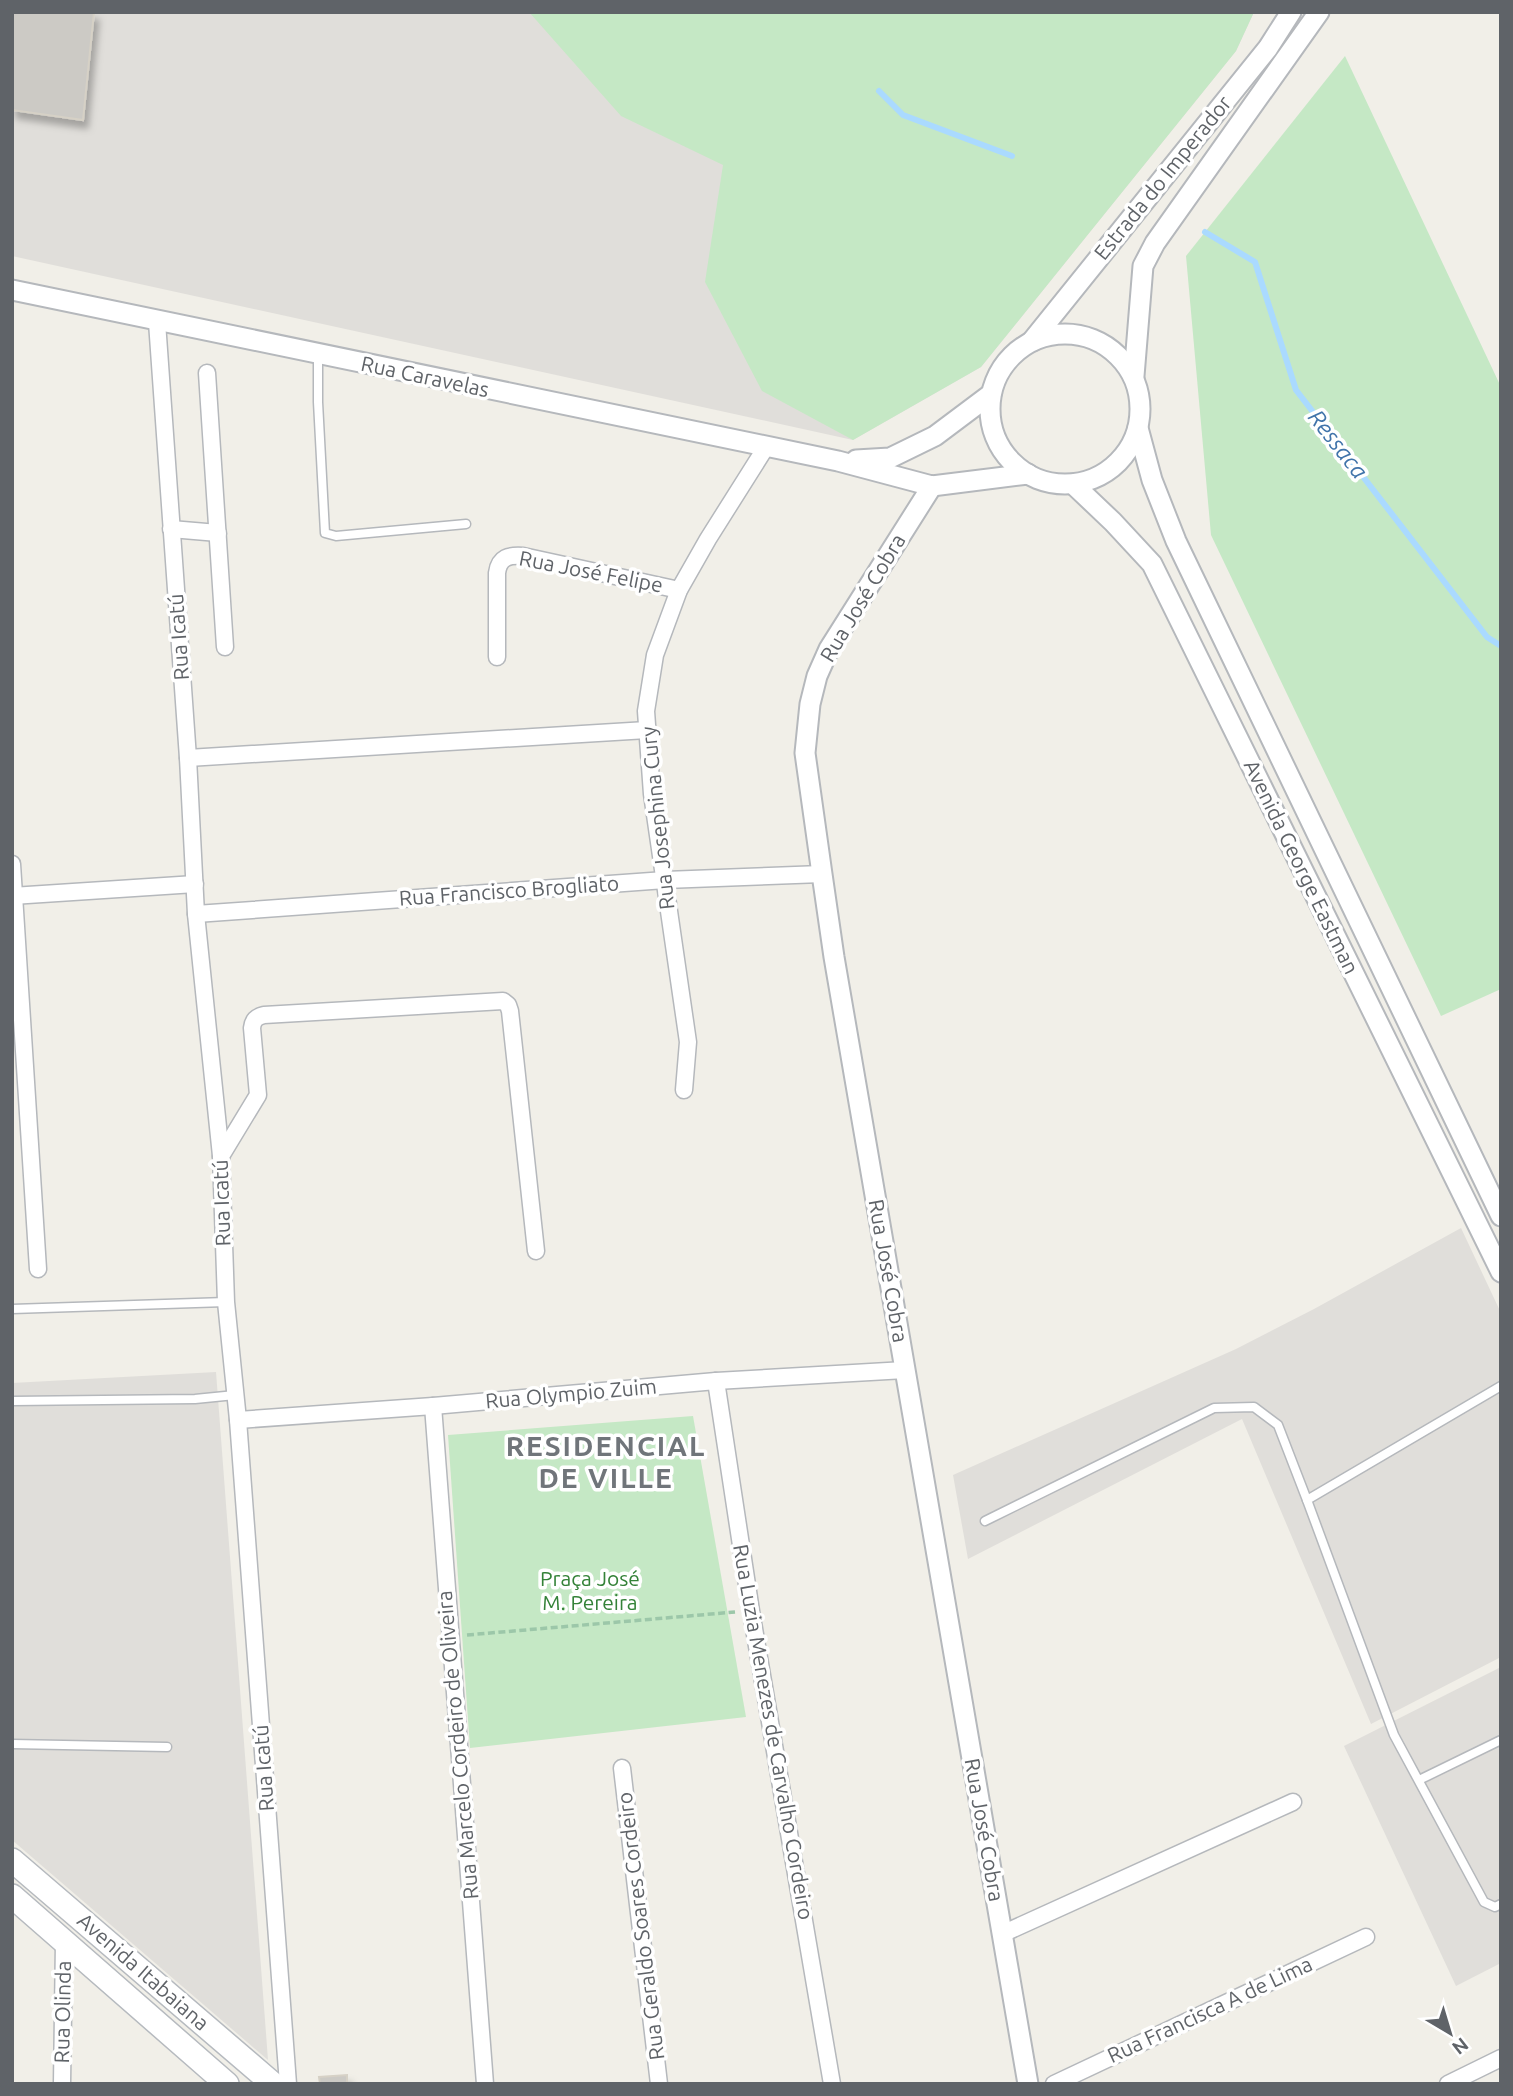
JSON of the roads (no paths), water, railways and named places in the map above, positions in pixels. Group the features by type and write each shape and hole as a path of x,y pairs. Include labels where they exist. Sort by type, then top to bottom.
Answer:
{"main road":[{"name":"Avenida Itabaiana","path":"12,1860 273,2084"},
{"name":"Avenida Itabaiana","path":"12,1896 227,2084"}],"street":[{"name":"Estrada do Imperador","path":"1032,342 1268,48 1291,12"},
{"path":"1134,376 1143,266 1155,243 1319,12"},
{"name":"Rua Caravelas","path":"12,290 838,461"},
{"name":"Rua Icatú","path":"157,322 188,758 196,914 221,1156 226,1302 238,1420 288,2084"},
{"path":"1054,335 1078,335 1101,342 1120,357 1134,376 1141,411 1138,428 1129,449 1114,467 1094,478 1073,484 1049,483 1028,474 1009,460 996,440 990,418 991,394 999,373 1013,355 1032,342 1054,335"},
{"path":"207,373 225,647"},
{"path":"838,461 890,458 935,436 991,394"},
{"name":"Avenida George Eastman","path":"1138,428 1152,480 1176,541 1501,1216"},
{"name":"Rua Josephina Cury","path":"684,1090 688,1042 652,794 646,711 655,655 679,590 766,447"},
{"path":"838,461 932,486 1028,474"},
{"name":"Avenida George Eastman","path":"1073,484 1152,564 1501,1272"},
{"name":"Rua José Cobra","path":"932,486 870,582 817,676 810,704 805,753 822,874 905,1370 1028,2084"},
{"path":"170,529 218,533"},
{"name":"Rua José Felipe","path":"497,657 497,573 503,558 523,556 679,590"},
{"path":"188,758 647,730"},
{"path":"12,864 38,1269"},
{"name":"Rua Francisco Brogliato","path":"196,914 664,880 822,874"},
{"path":"13,896 195,884"},
{"path":"221,1156 258,1095 252,1028 257,1017 503,1001 510,1011 536,1251"},
{"name":"Rua Olympio Zuim","path":"238,1420 716,1381 905,1370"},
{"name":"Rua Luzia Menezes de Carvalho Cordeiro","path":"716,1381 751,1611 832,2084"},
{"name":"Rua Marcelo Cordeiro de Oliveira","path":"433,1406 485,2084"},
{"name":"Rua Geraldo Soares Cordeiro","path":"622,1768 659,2084"},
{"path":"1002,1934 1293,1802"},
{"name":"Rua Francisca A de Lima","path":"1054,2084 1366,1937"},
{"name":"Rua Olinda","path":"62,2084 64,1941"},
{"path":"1448,2084 1501,2058"}],"lane":[{"path":"318,355 325,533 336,536 466,524"},
{"path":"12,1309 226,1302"},
{"path":"1307,1500 1501,1386"},
{"path":"12,1401 195,1399 235,1395"},
{"path":"985,1521 1214,1408 1255,1407 1278,1425 1394,1735 1483,1902 1495,1907 1501,1904"},
{"path":"1419,1780 1501,1740"},
{"path":"12,1744 167,1747"}],"waterway":[{"name":"Ressaca","path":"879,91 903,115 1012,156"},
{"name":"Ressaca","path":"1205,232 1255,262 1296,390 1487,637 1501,646"}],"district":[{"name":"RESIDENCIAL DE VILLE","path":"606,1462"}],"park label":[{"name":"Praça José M. Pereira","path":"590,1591"}]}
